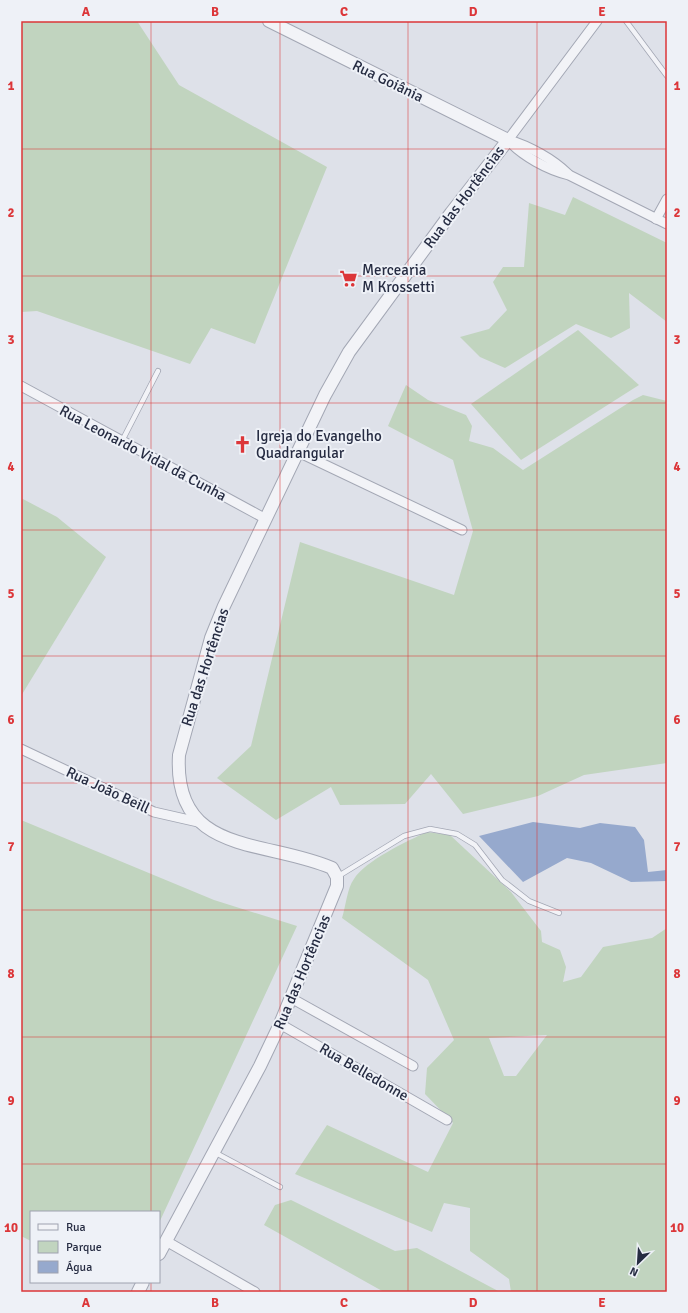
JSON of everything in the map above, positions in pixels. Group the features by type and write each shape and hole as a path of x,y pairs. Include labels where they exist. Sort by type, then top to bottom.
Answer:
{"street":[{"name":"Rua Goiânia","path":"269,21 508,140 516,150 558,172 569,175 667,224"},
{"name":"Rua das Hortências","path":"160,1252 280,1024 337,886 337,876 332,868 322,863 226,838 198,822 187,808 180,790 178,771 182,740 213,633 325,395 349,352 597,21"},
{"path":"656,219 667,199"},
{"name":"Rua Leonardo Vidal da Cunha","path":"21,386 266,519"},
{"path":"298,452 462,530"},
{"name":"Rua João Beill","path":"21,749 154,812 198,822"},
{"path":"291,998 413,1066"},
{"name":"Rua Belledonne","path":"280,1024 447,1120"},
{"path":"166,1241 255,1292"},
{"path":"138,1292 142,1283"}],"lane":[{"path":"626,21 667,76"},
{"path":"122,441 158,371"},
{"path":"337,876 404,836 430,829 457,834 475,845 502,880 529,901 560,913"},
{"path":"214,1152 280,1187"}],"green space":[{"path":"21,21 137,21 179,85 327,167 255,344 211,328 190,364 37,311 21,312"},
{"path":"573,197 667,243 667,322 629,293 630,328 611,338 576,324 505,368 480,357 460,337 489,329 507,310 493,282 503,267 524,267 529,203 565,215"},
{"path":"578,330 639,385 521,460 471,404"},
{"path":"406,385 428,400 466,415 472,426 469,441 493,448 523,470 643,395 667,401 667,763 584,775 538,796 463,814 431,774 405,804 340,805 331,787 276,820 217,778 251,746 300,542 454,595 473,531 453,460 388,426"},
{"path":"21,498 57,517 106,557 21,696"},
{"path":"21,820 214,900 297,926 160,1221 160,1211 30,1211 30,1240 21,1236"},
{"path":"427,832 450,835 511,892 541,931 542,942 560,950 566,967 563,982 581,977 603,947 652,938 667,928 667,1292 511,1292 509,1279 470,1251 470,1208 444,1203 432,1232 295,1174 327,1125 428,1172 453,1123 425,1094 427,1068 454,1040 428,980 342,918 348,892 359,872 387,852","holes":["547,1035 516,1076 504,1076 489,1038"]},
{"path":"291,1200 395,1251 417,1248 500,1292 384,1292 264,1225 275,1205"}],"water":[{"path":"533,822 580,828 600,823 635,827 644,840 648,872 667,870 667,881 631,882 591,863 567,858 523,882 479,836"}],"place":[{"name":"Mercearia M Krossetti","path":"349,279"},
{"name":"Igreja do Evangelho Quadrangular","path":"243,445"}]}
